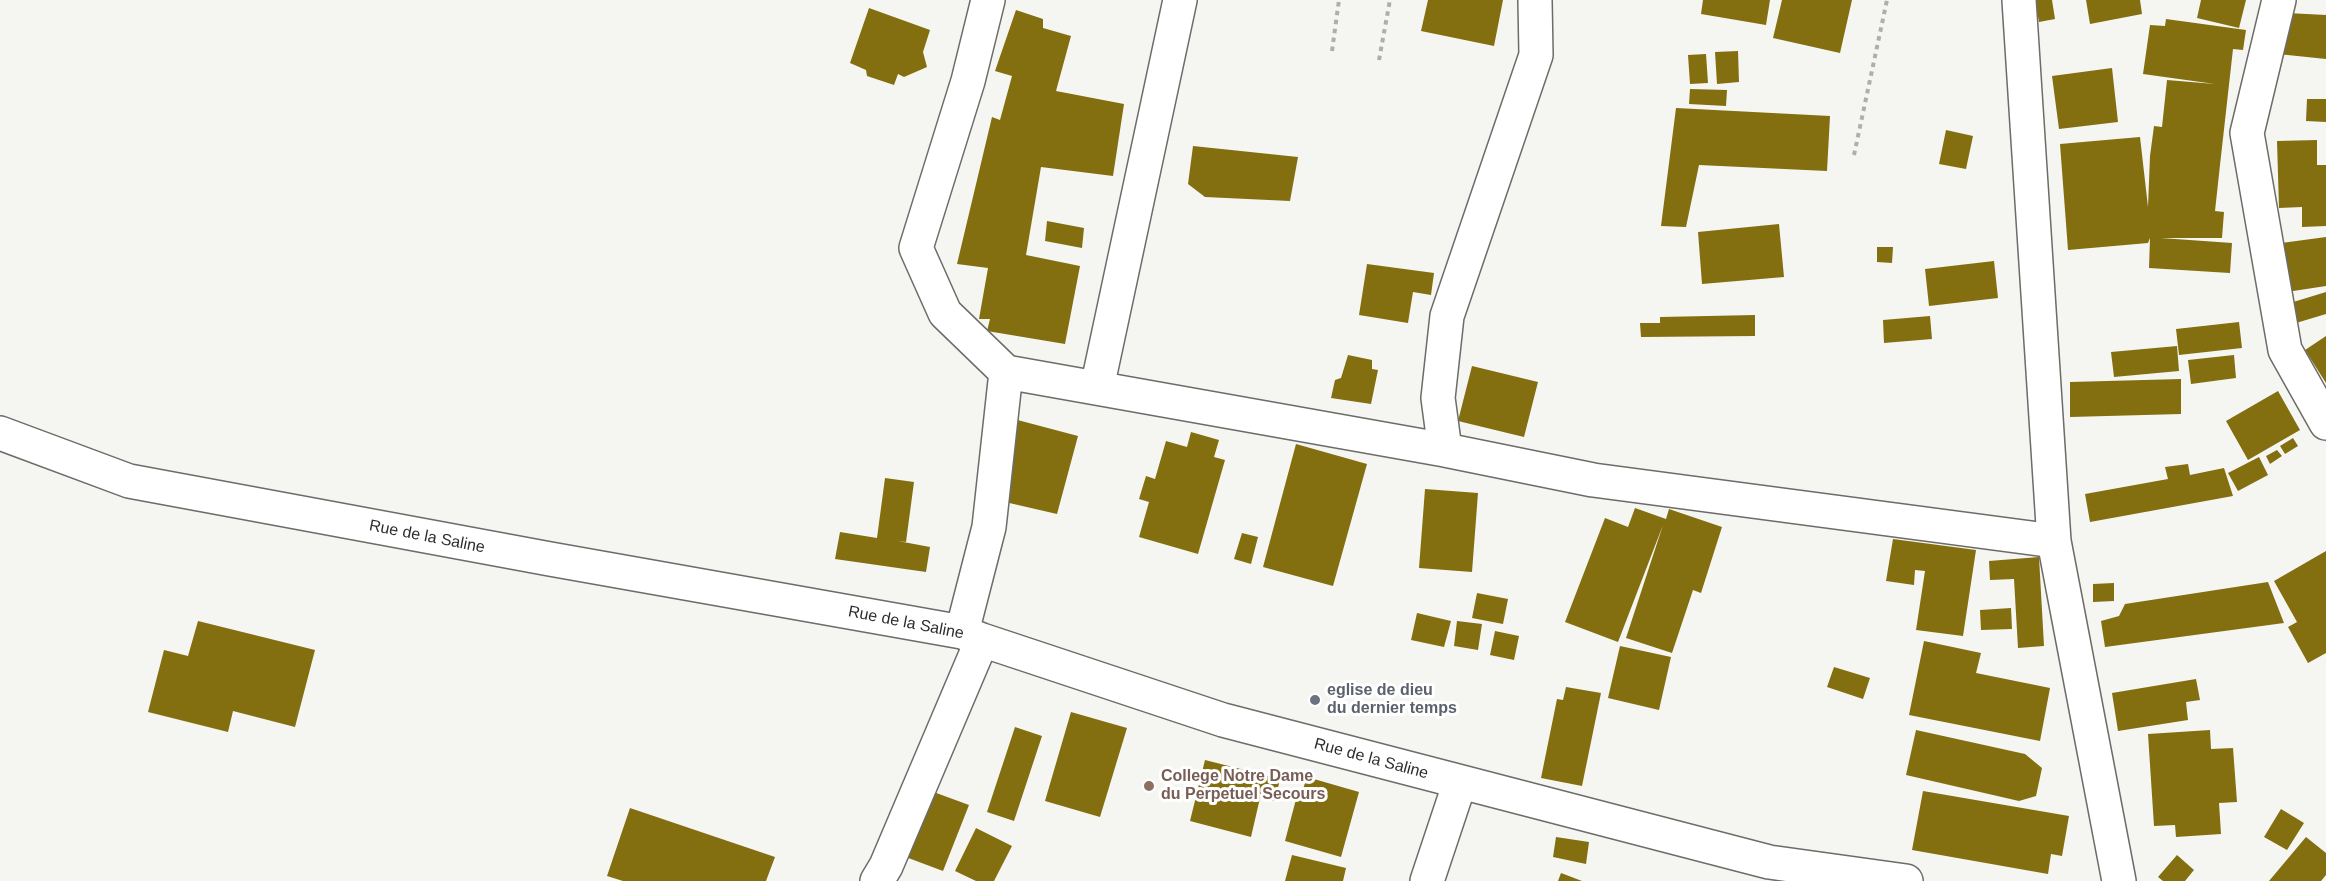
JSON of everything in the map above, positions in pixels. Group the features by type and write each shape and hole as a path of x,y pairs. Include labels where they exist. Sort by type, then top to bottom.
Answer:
{"street":[{"path":"988,0 968,81 916,248 945,313 1006,372 1445,450 1593,480 2054,541"},
{"path":"1097,387 1180,0"},
{"path":"1445,450 1438,399 1447,316 1536,55 1535,0"},
{"path":"2019,0 2054,541 2119,881"},
{"path":"2279,0 2247,134 2285,350 2326,423"},
{"path":"877,881 886,866 972,636 989,527 1006,372"},
{"name":"Rue de la Saline","path":"0,434 129,481 972,636 1223,720 1769,862 1906,881"},
{"path":"1427,881 1460,782"}],"path":[{"path":"1332,51 1339,0"},
{"path":"1378,60 1390,0"},
{"path":"1854,156 1887,0"}],"building":[{"path":"1428,0 1503,0 1494,46 1421,31"},
{"path":"1703,0 1770,0 1766,25 1701,14"},
{"path":"1782,0 1852,0 1840,53 1773,38"},
{"path":"2035,0 2052,0 2055,19 2039,22"},
{"path":"2086,0 2140,0 2142,14 2090,24"},
{"path":"2201,0 2246,0 2239,28 2197,18"},
{"path":"869,8 930,30 923,52 927,67 904,77 898,74 894,85 867,76 866,70 850,63"},
{"path":"1016,10 1043,19 1043,28 1071,36 1056,91 1124,104 1113,176 1041,167 1026,255 1080,266 1065,344 987,331 990,319 979,319 988,268 957,264 992,117 1000,120 1012,76 995,71"},
{"path":"2287,13 2326,15 2326,59 2278,54"},
{"path":"2166,19 2246,30 2243,50 2233,49 2215,211 2224,212 2222,238 2161,238 2232,243 2230,273 2149,268 2150,238 2148,243 2068,250 2060,144 2140,137 2148,207 2154,126 2162,127 2167,80 2215,84 2143,74 2150,25 2165,26"},
{"path":"1738,51 1739,82 1717,84 1715,52"},
{"path":"1706,54 1708,83 1690,84 1688,55"},
{"path":"2112,68 2118,122 2059,129 2052,76"},
{"path":"1690,89 1727,90 1726,106 1689,104"},
{"path":"2307,99 2326,99 2326,122 2306,121"},
{"path":"1676,108 1830,116 1827,171 1699,165 1686,227 1661,226"},
{"path":"1946,130 1973,136 1966,169 1939,164"},
{"path":"2317,140 2317,165 2326,165 2326,226 2302,227 2302,207 2279,208 2277,141"},
{"path":"1193,146 1298,157 1290,201 1205,197 1188,184"},
{"path":"1047,221 1084,228 1082,248 1045,241"},
{"path":"1779,224 1784,277 1702,284 1698,232"},
{"path":"2326,237 2326,286 2280,293 2274,244"},
{"path":"1877,247 1893,247 1892,263 1877,262"},
{"path":"1994,261 1998,298 1929,306 1925,269"},
{"path":"1367,264 1434,273 1431,295 1413,292 1408,323 1359,315"},
{"path":"2326,292 2326,314 2296,323 2290,303"},
{"path":"1755,315 1755,336 1641,337 1640,323 1660,323 1660,317"},
{"path":"1930,316 1932,339 1884,343 1883,320"},
{"path":"2239,322 2242,348 2179,355 2176,329"},
{"path":"2326,336 2326,383 2305,350"},
{"path":"2177,346 2179,371 2114,377 2111,352"},
{"path":"1348,355 1372,360 1372,369 1378,370 1371,404 1331,398 1335,380 1341,378"},
{"path":"2234,355 2236,378 2191,384 2188,360"},
{"path":"1472,366 1538,382 1524,437 1458,421"},
{"path":"2181,379 2181,414 2070,417 2070,382"},
{"path":"2278,391 2300,430 2248,460 2226,421"},
{"path":"1010,418 1078,436 1057,514 992,499"},
{"path":"1191,432 1219,440 1214,457 1225,460 1198,554 1139,537 1149,502 1139,499 1146,476 1155,479 1166,441 1187,447"},
{"path":"2293,438 2298,446 2285,454 2280,446"},
{"path":"1296,444 1367,464 1333,586 1263,567"},
{"path":"2277,450 2282,456 2270,464 2266,456"},
{"path":"2259,457 2268,475 2238,491 2228,473"},
{"path":"2188,464 2190,475 2224,468 2233,496 2090,522 2085,494 2168,479 2165,467"},
{"path":"885,478 914,482 906,542 898,541 930,547 926,572 835,559 840,532 877,538"},
{"path":"1425,489 1478,493 1472,572 1419,568"},
{"path":"1635,508 1666,519 1669,509 1722,527 1701,593 1693,590 1672,653 1626,638 1663,525 1618,642 1565,622 1605,518 1628,527"},
{"path":"1242,533 1258,537 1251,564 1234,559"},
{"path":"1893,539 1976,550 1963,636 1916,630 1925,571 1915,570 1914,585 1886,581"},
{"path":"2326,551 2326,653 2308,663 2288,627 2297,622 2274,581"},
{"path":"2039,557 2044,646 2018,648 2014,579 1990,580 1989,561"},
{"path":"2268,582 2284,623 2105,647 2101,621 2119,616 2125,604"},
{"path":"2114,583 2114,601 2093,602 2093,584"},
{"path":"1477,593 1508,599 1503,624 1472,618"},
{"path":"2011,608 2012,629 1981,630 1980,610"},
{"path":"1417,613 1451,621 1444,647 1411,640"},
{"path":"198,621 315,650 295,727 233,711 228,732 148,712 164,650 188,656"},
{"path":"1457,621 1482,624 1478,650 1454,646"},
{"path":"1495,631 1519,636 1514,660 1490,655"},
{"path":"1924,641 1981,653 1976,673 2050,688 2040,741 1909,715"},
{"path":"1620,646 1671,657 1659,710 1608,698"},
{"path":"1834,667 1870,678 1863,699 1827,687"},
{"path":"2196,679 2200,700 2186,702 2188,720 2118,731 2112,693"},
{"path":"1566,687 1601,693 1582,786 1541,778 1557,699 1563,700"},
{"path":"1071,712 1127,728 1100,817 1045,801"},
{"path":"1015,727 1042,736 1014,821 987,812"},
{"path":"1916,730 2025,754 2042,768 2036,796 2019,801 1906,775"},
{"path":"2210,730 2211,749 2233,748 2237,802 2219,803 2221,834 2176,837 2175,825 2154,826 2148,734"},
{"path":"1205,760 1280,779 1275,801 1260,798 1251,837 1190,821"},
{"path":"1307,777 1359,792 1341,857 1285,841 1299,788 1303,789"},
{"path":"920,787 969,805 943,871 895,853"},
{"path":"1923,791 2069,816 2062,856 2051,854 2048,874 1912,850"},
{"path":"630,808 775,857 766,881 623,881 607,876"},
{"path":"2281,809 2304,823 2287,850 2264,837"},
{"path":"976,828 1012,846 994,881 976,881 955,871"},
{"path":"1556,837 1589,842 1586,864 1553,857"},
{"path":"2306,837 2326,853 2326,875 2321,881 2269,881"},
{"path":"1292,855 1346,868 1343,881 1285,881"},
{"path":"2177,855 2194,870 2185,881 2163,881 2158,877"},
{"path":"1561,873 1582,881 1558,881"}],"place":[{"name":"eglise de dieu du dernier temps","path":"1315,700"},
{"name":"College Notre Dame du Perpetuel Secours","path":"1149,786"}]}
